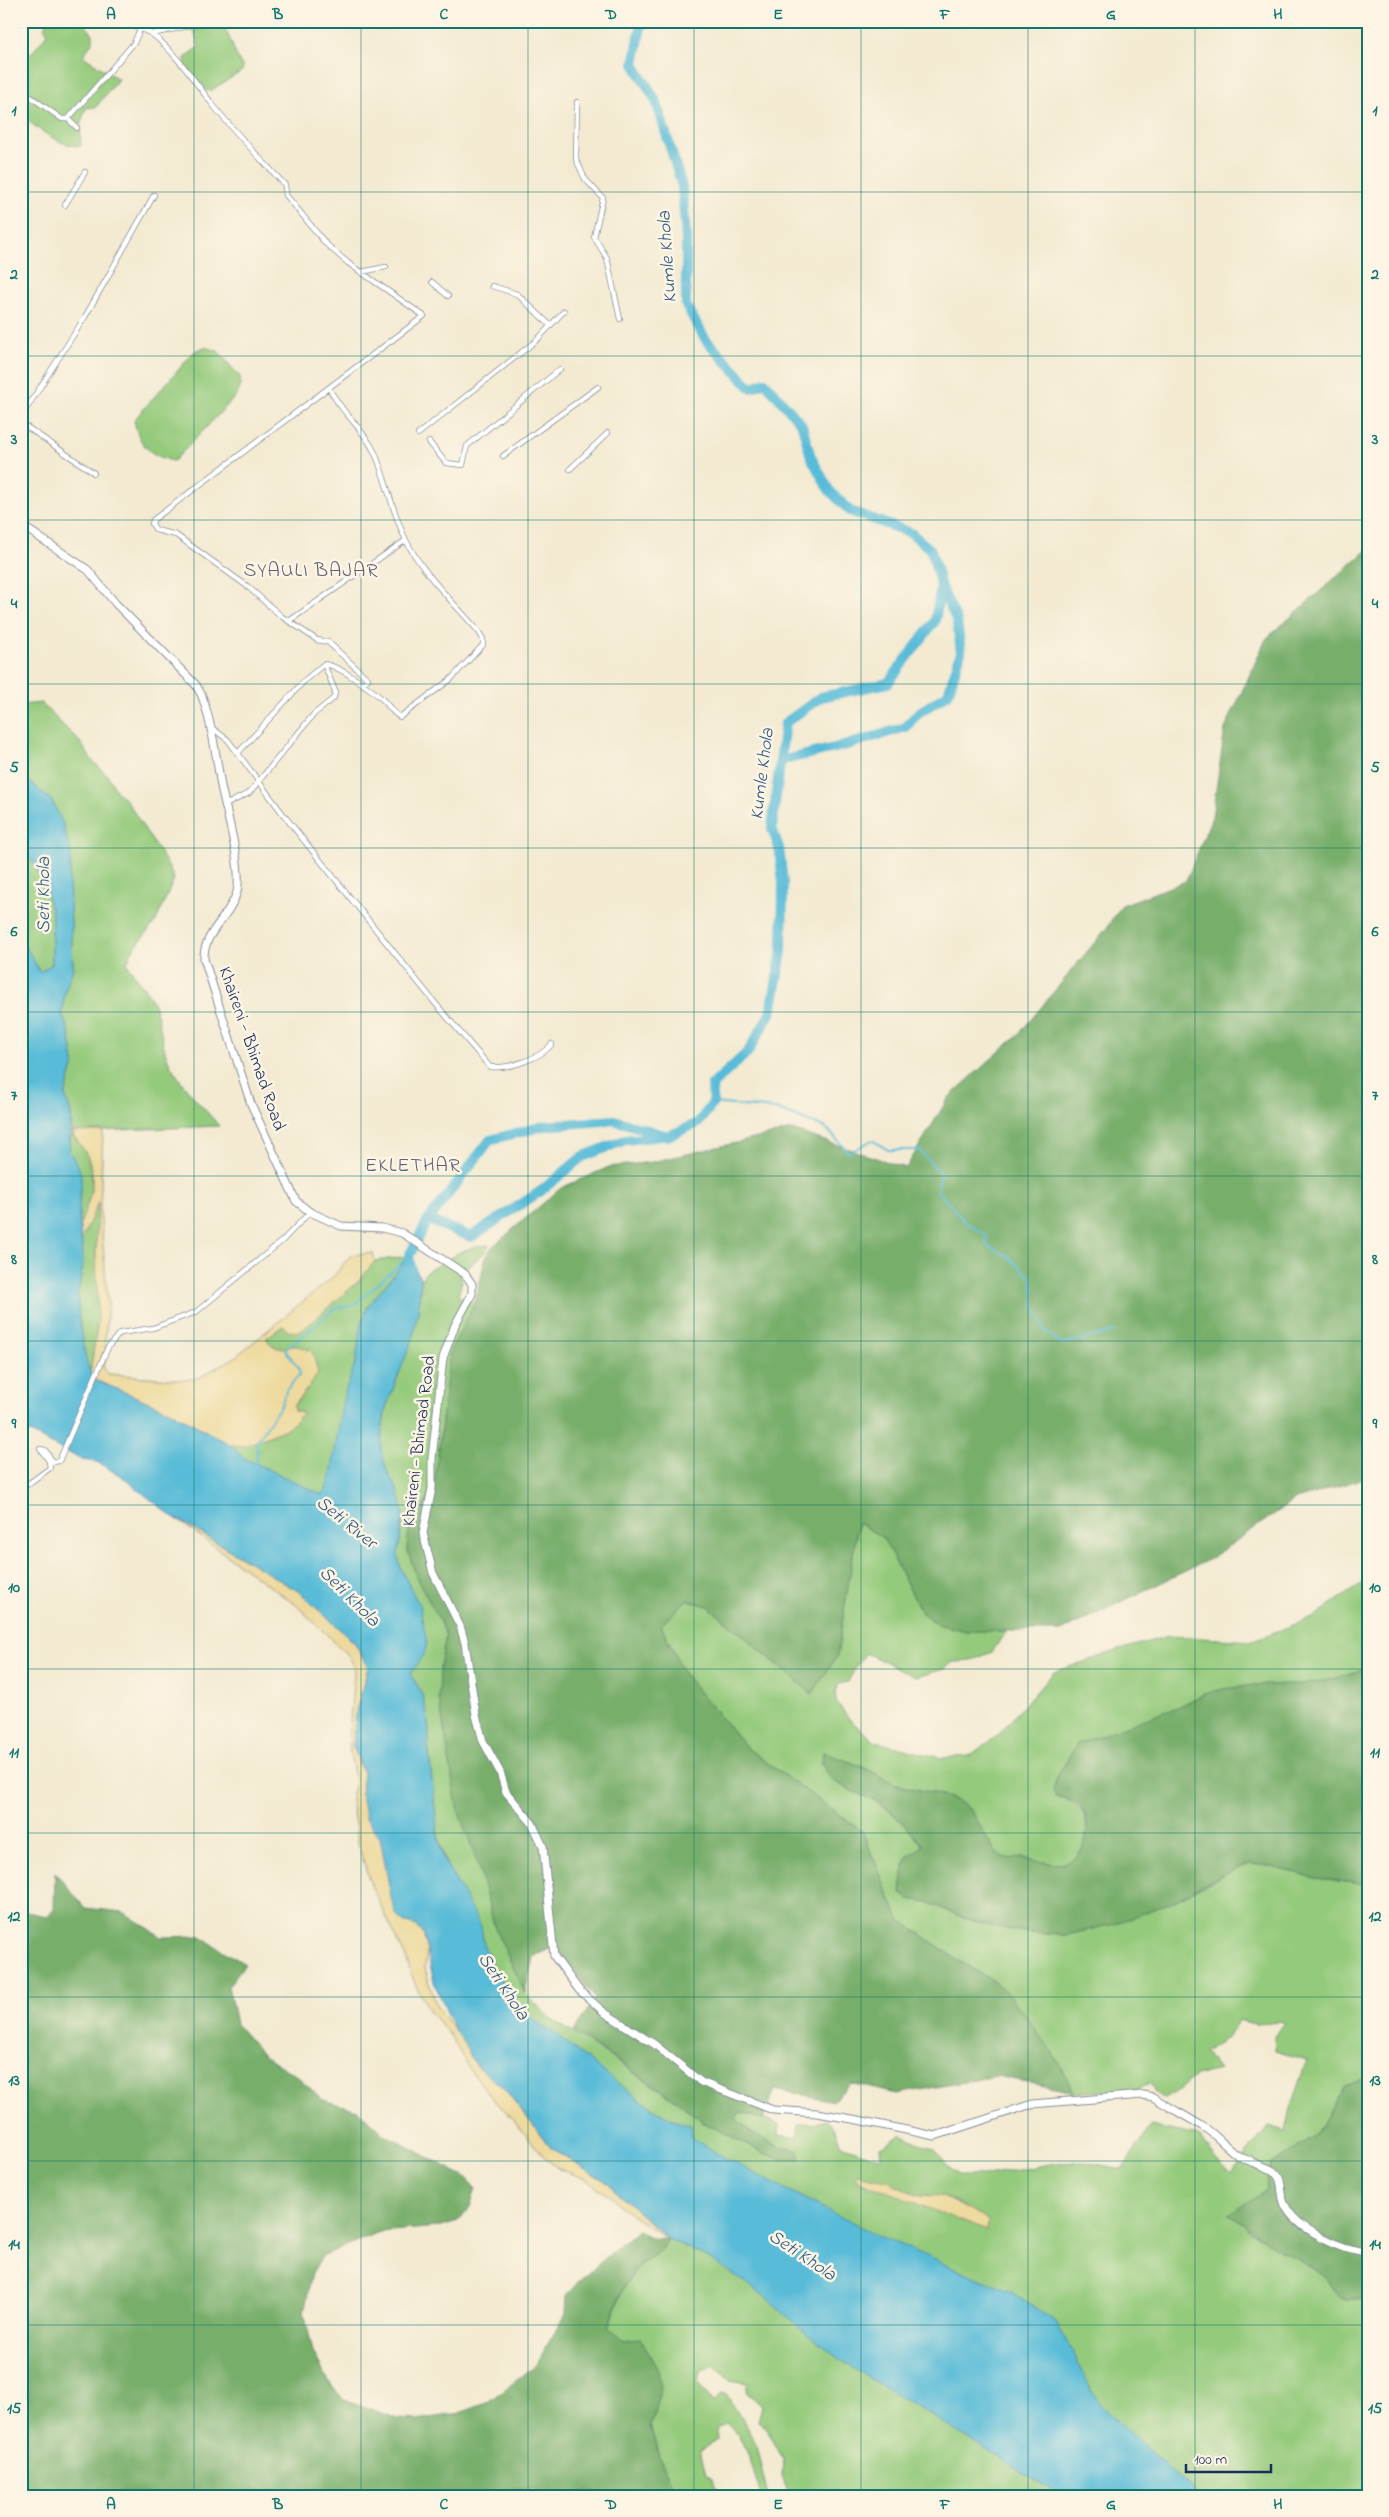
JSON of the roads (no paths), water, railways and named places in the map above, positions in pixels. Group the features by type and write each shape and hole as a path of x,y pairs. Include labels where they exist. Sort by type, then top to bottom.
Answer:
{"main road":[{"name":"Khaireni - Bhimad Road","path":"21,525 88,570 116,604 196,685 204,702 232,836 238,883 228,912 207,938 204,959 260,1128 296,1201 310,1212 341,1226 382,1228 402,1233 465,1274 472,1284 472,1294 455,1325 443,1358 432,1458 432,1488 423,1533 433,1573 460,1626 465,1643 476,1715 483,1742 500,1772 506,1792 532,1823 543,1846 554,1956 579,1990 605,2013 654,2044 701,2082 773,2110 842,2117 891,2126 922,2135 935,2136 1032,2104 1143,2095 1153,2097 1204,2128 1236,2154 1253,2164 1272,2170 1280,2181 1283,2200 1288,2211 1302,2225 1331,2242 1368,2252"}],"street":[{"path":"122,21 133,28 152,34 177,57 220,114 285,185 286,195 326,244 361,272 424,316 153,520 152,524 156,530 176,536 247,586 289,621 317,640 328,642 368,679 362,684"},
{"path":"152,34 210,21"},
{"path":"68,119 134,42 140,29"},
{"path":"21,90 62,119 68,119 77,128"},
{"path":"577,102 576,160 585,179 603,198 594,237 607,258 620,320"},
{"path":"66,205 85,172"},
{"path":"21,417 85,317 154,195"},
{"path":"361,272 386,267"},
{"path":"432,282 448,296"},
{"path":"492,286 516,294 550,325"},
{"path":"418,434 537,340 564,310"},
{"path":"429,442 446,463 464,465 467,446 560,369"},
{"path":"503,456 598,387"},
{"path":"324,664 328,664 377,694 394,714 400,717 451,679 483,645 483,639 479,632 437,583 406,540 374,453 360,427 336,402 329,388"},
{"path":"21,423 94,473"},
{"path":"570,469 608,434"},
{"path":"289,621 406,540"},
{"path":"238,754 305,680 324,664"},
{"path":"225,806 248,793 314,714 334,698 335,691 324,664"},
{"path":"210,727 228,740 434,1003 490,1067 498,1068 536,1058 545,1053 552,1044"},
{"path":"21,1489 50,1468 49,1461 40,1449 45,1450 56,1463 59,1461 108,1347 120,1333 153,1328 196,1312 283,1240 310,1212"}],"water":[{"path":"21,775 52,801 63,824 71,853 69,880 73,968 65,991 62,1014 69,1032 74,1063 65,1095 71,1114 69,1152 78,1166 81,1177 79,1213 83,1260 78,1294 79,1313 85,1352 91,1374 95,1380 168,1410 231,1445 242,1457 323,1495 330,1481 343,1399 356,1361 361,1325 368,1306 409,1256 421,1279 413,1338 386,1407 381,1451 387,1471 398,1491 402,1505 403,1518 398,1555 401,1569 420,1607 427,1644 424,1655 410,1675 420,1690 428,1718 428,1744 438,1837 444,1860 481,1926 484,1946 492,1965 514,2002 544,2028 553,2032 641,2100 678,2121 691,2125 692,2137 718,2154 879,2236 1014,2293 1057,2323 1099,2404 1198,2496 1061,2496 842,2361 796,2325 769,2299 709,2258 668,2239 605,2181 551,2148 504,2088 479,2068 470,2057 463,2041 455,2031 434,1982 423,1932 414,1925 403,1922 396,1914 380,1837 367,1820 364,1810 361,1796 363,1772 353,1746 357,1708 368,1667 355,1643 298,1591 172,1516 121,1476 97,1462 82,1460 21,1428 21,938 40,972 52,964 52,914 44,883 32,860 21,847"}],"waterway":[{"name":"Kumle Khola","path":"411,1269 409,1256 427,1222 490,1140 544,1126 614,1120 668,1136 698,1123 713,1103 712,1085 748,1052 771,1012 782,951 783,883 779,848 772,828 785,723 821,697 888,683 935,621 941,587 931,550 911,533 850,511 829,490 811,457 802,425 765,382 751,388 706,340 686,306 686,238 682,186 656,101 634,64 642,21"},
{"path":"780,761 847,745 906,727 918,713 948,694 961,652 957,621 941,587"},
{"path":"713,1103 775,1109 826,1128 849,1153 872,1140 888,1150 919,1150 941,1174 937,1190 963,1220 987,1236 986,1245 1009,1257 1032,1279 1034,1303 1044,1330 1061,1344 1115,1332"},
{"path":"429,1220 471,1237 541,1191 582,1157 625,1140 662,1136"},
{"path":"256,1464 257,1441 281,1405 287,1389 300,1374 298,1367 285,1350 336,1308 353,1306 409,1256"}],"district":[{"name":"SYAULI BAJAR","path":"311,571"},
{"name":"EKLETHAR","path":"413,1166"}],"water label":[{"name":"Seti Khola","path":"44,895"},
{"name":"Seti River","path":"346,1523"},
{"name":"Seti Khola","path":"349,1597"},
{"name":"Seti Khola","path":"503,1987"},
{"name":"Seti Khola","path":"802,2256"}]}
